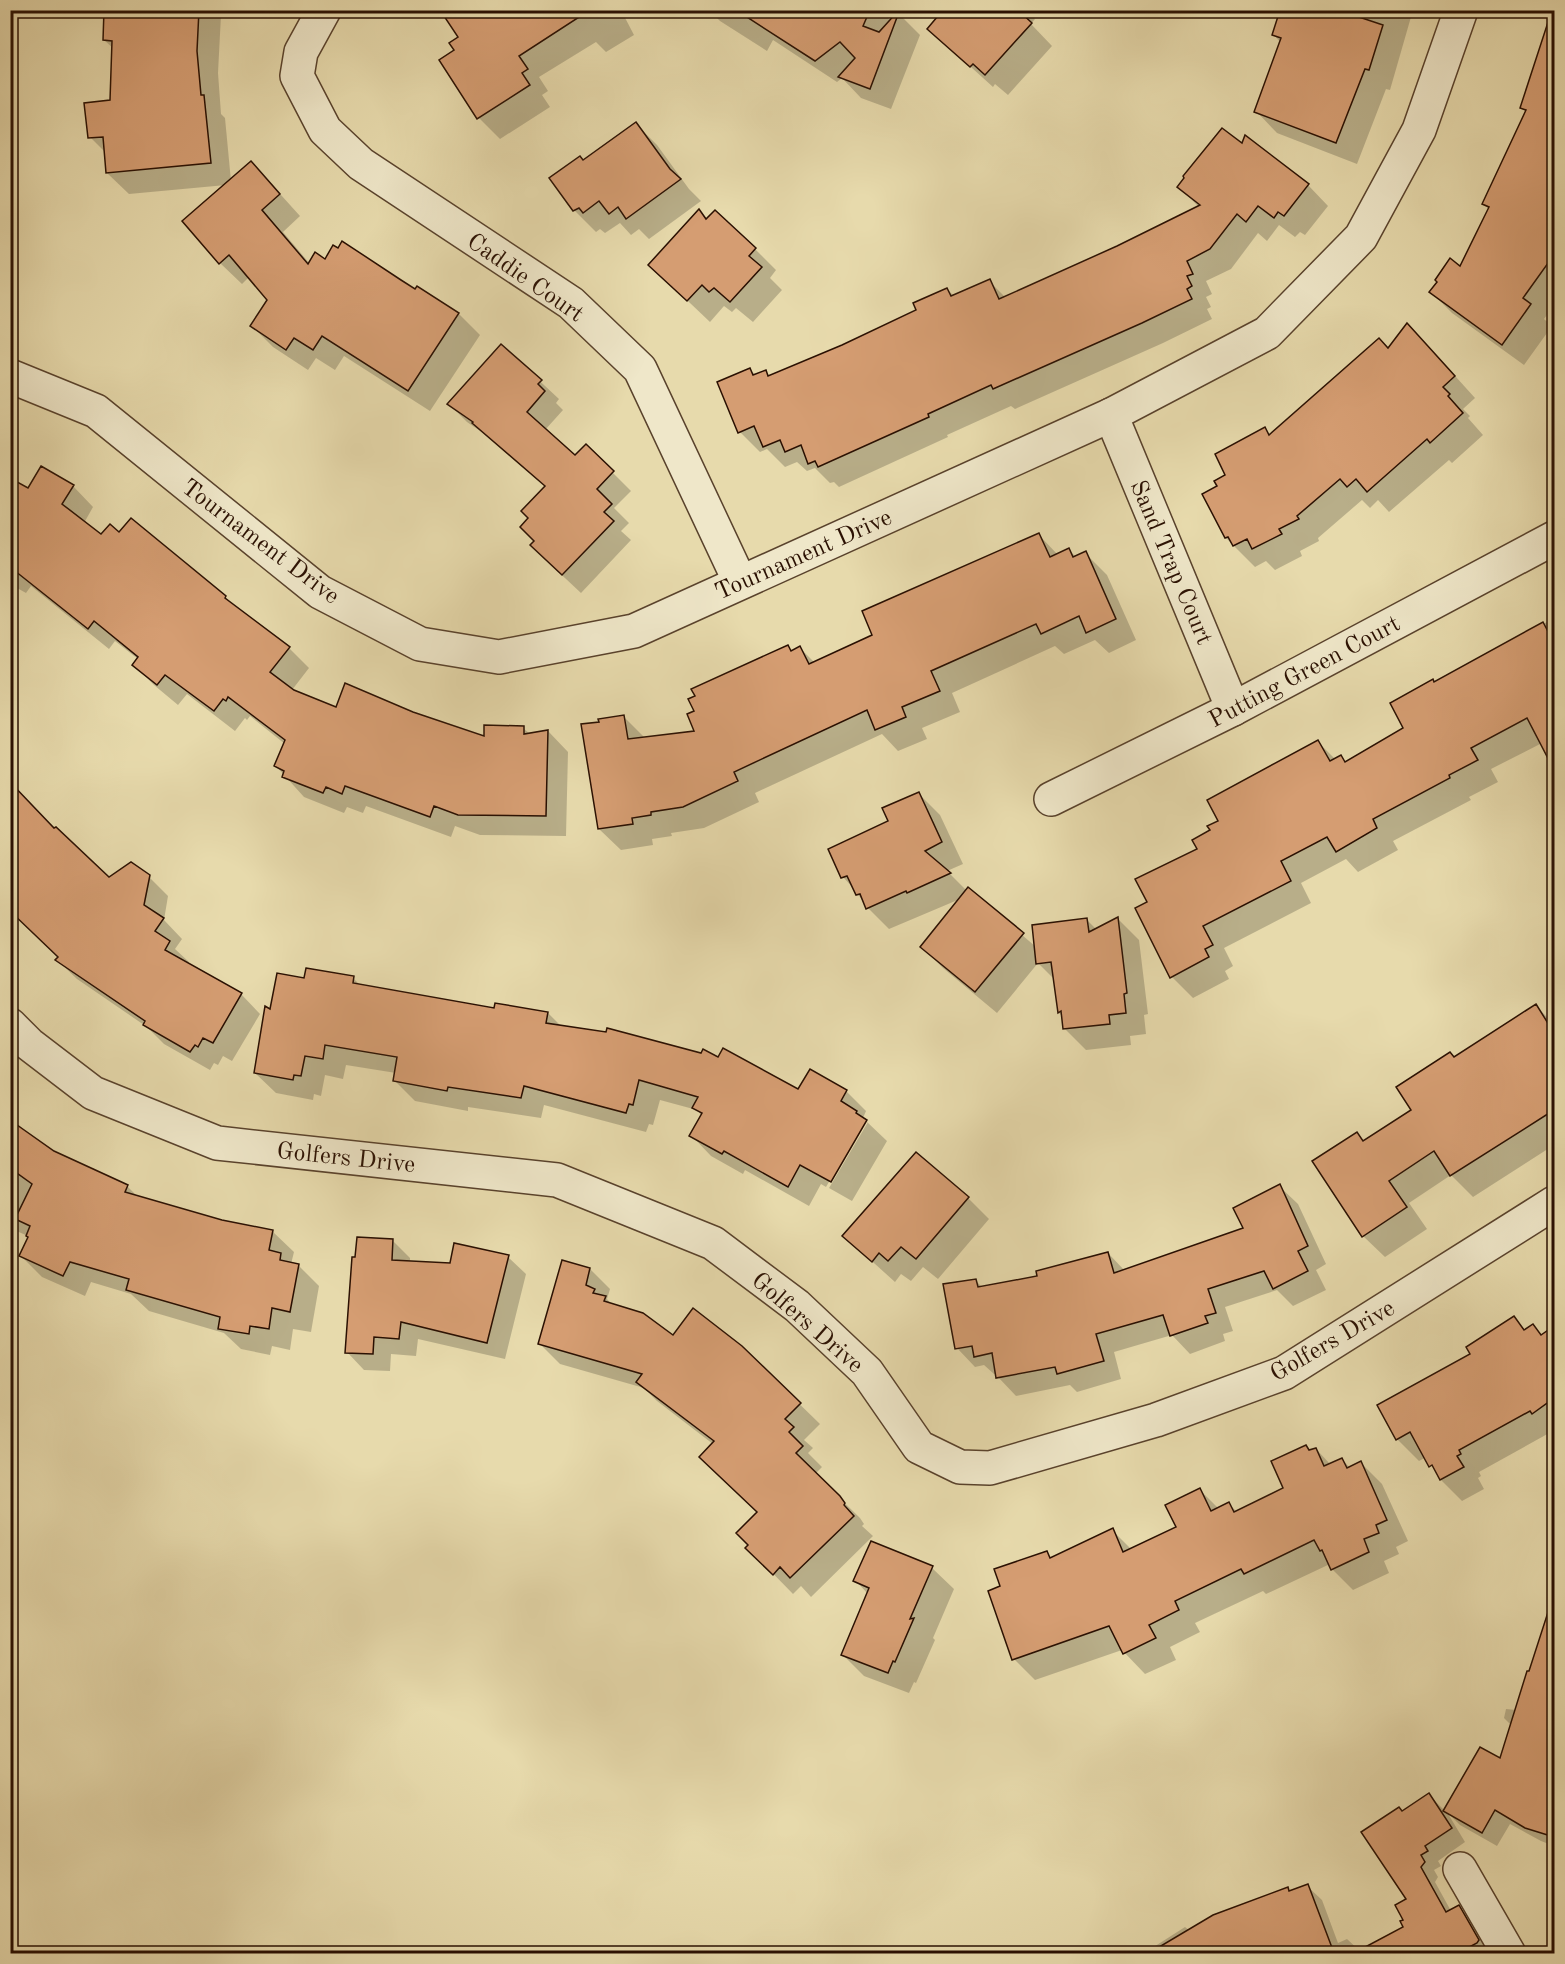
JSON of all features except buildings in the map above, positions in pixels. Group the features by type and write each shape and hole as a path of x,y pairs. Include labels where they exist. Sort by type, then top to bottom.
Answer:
{"street":[{"name":"Caddie Court","path":"324,10 301,52 297,76 325,130 361,164 571,303 640,369 740,582"},
{"name":"Tournament Drive","path":"10,376 96,411 320,592 420,644 499,657 634,631 1111,415 1267,333 1361,237 1419,130 1461,10"},
{"name":"Sand Trap Court","path":"1111,415 1233,709"},
{"name":"Putting Green Court","path":"1051,799 1233,709 1554,538"},
{"name":"Golfers Drive","path":"10,1026 29,1044 93,1093 217,1143 557,1180 713,1243 797,1306 867,1372 920,1448 960,1467 990,1468 1156,1420 1284,1373 1554,1203"},
{"path":"1460,1869 1509,1953"}]}
